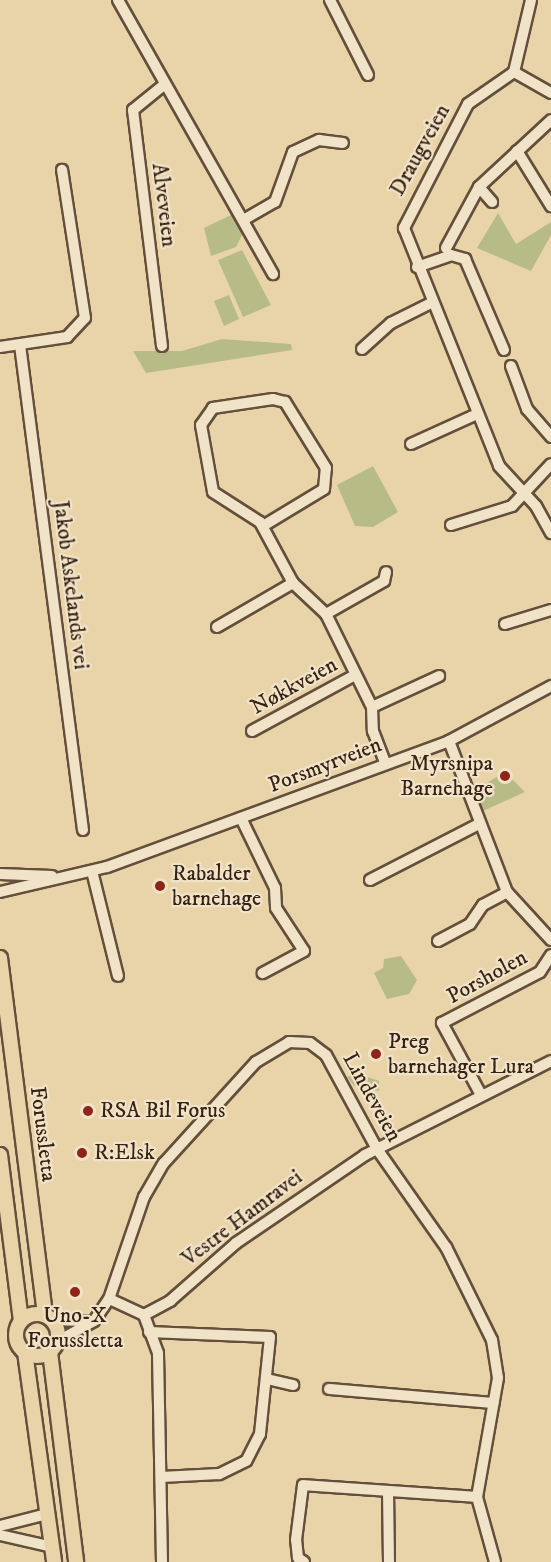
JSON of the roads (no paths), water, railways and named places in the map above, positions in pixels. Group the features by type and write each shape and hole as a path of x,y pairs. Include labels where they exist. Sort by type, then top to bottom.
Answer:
{"main road":[{"name":"Forussletta","path":"0,958 54,1346 76,1562"},
{"name":"Forussletta","path":"0,1155 21,1321 17,1340 25,1352 48,1546 54,1562"},
{"path":"21,1321 49,1317"},
{"path":"25,1352 54,1346"}],"street":[{"name":"Alveveien","path":"118,0 245,219 273,274"},
{"path":"330,0 368,75"},
{"path":"531,0 514,72 551,93"},
{"name":"Draugveien","path":"514,72 462,111 406,214 405,236 504,477 524,495 551,533"},
{"name":"Alveveien","path":"162,346 133,110 165,84"},
{"path":"446,248 479,187 551,120"},
{"path":"245,219 275,202 293,152 319,140 343,143"},
{"path":"517,151 551,206"},
{"path":"0,347 67,337 85,318 62,170"},
{"path":"479,187 492,202"},
{"path":"417,267 451,255 465,259 504,350"},
{"path":"362,349 391,323 431,303"},
{"name":"Jakob Askelands vei","path":"20,345 84,830"},
{"path":"511,366 527,409 551,437"},
{"name":"Nøkkveien","path":"263,526 324,489 326,468 285,402 273,399 213,408 201,425 213,492 263,526 293,583 326,614 372,707 373,731 385,763"},
{"path":"411,444 477,414"},
{"path":"451,525 490,516 524,495 551,464"},
{"path":"326,614 384,581 386,572"},
{"path":"217,627 293,583"},
{"path":"505,624 551,610"},
{"name":"Nøkkveien","path":"252,731 355,675"},
{"path":"372,707 439,676"},
{"name":"Porsmyrveien","path":"0,892 92,871 449,741 551,686"},
{"name":"Porsholen","path":"449,741 507,892 551,940"},
{"path":"242,818 276,888 276,908 304,951 263,973"},
{"path":"370,880 480,824"},
{"path":"92,871 118,976"},
{"name":"Porsmyrveien","path":"0,874 58,877"},
{"path":"438,941 470,924 483,905 507,892"},
{"name":"Porsholen","path":"480,1093 442,1023 540,972 551,955"},
{"name":"Lindeveien","path":"94,1321 109,1299 155,1177 270,1049 288,1042 310,1043 326,1055 377,1149 446,1246 492,1340 498,1372 477,1497 495,1562"},
{"name":"Vestre Hamravei","path":"144,1315 170,1301 236,1243 365,1155 480,1093 551,1061"},
{"path":"109,1299 144,1315 158,1353 162,1562"},
{"path":"49,1317 94,1321"},
{"path":"54,1346 94,1321"},
{"path":"149,1332 270,1337 260,1434 246,1461 219,1474 161,1477"},
{"path":"267,1379 292,1385"},
{"path":"329,1389 493,1403"},
{"path":"304,1562 298,1558 296,1539 303,1485 477,1497"},
{"path":"388,1491 389,1562"},
{"path":"0,1526 44,1515"},
{"path":"0,1534 48,1546"}],"place":[{"name":"Myrsnipa Barnehage","path":"505,776"},
{"name":"Rabalder barnehage","path":"160,886"},
{"name":"Preg barnehager Lura","path":"376,1054"},
{"name":"RSA Bil Forus","path":"88,1111"},
{"name":"R:Elsk","path":"82,1153"},
{"name":"Uno-X Forussletta","path":"75,1292"}]}
